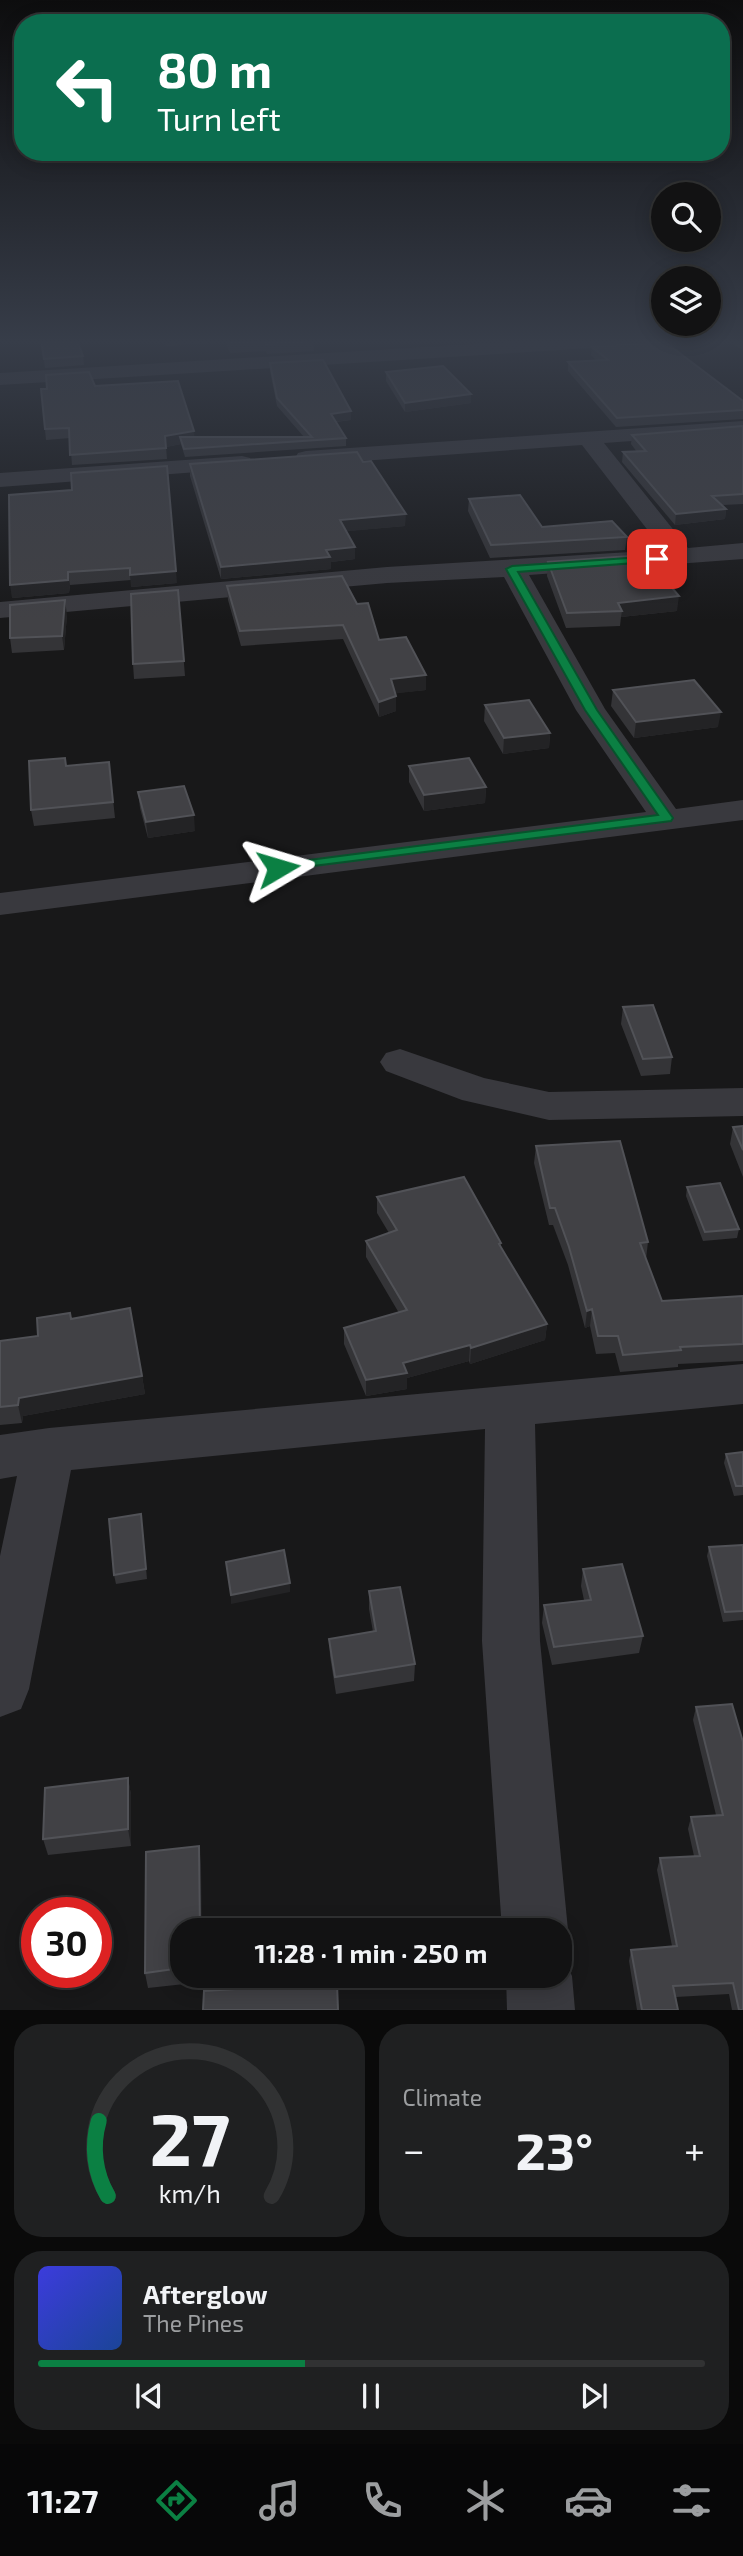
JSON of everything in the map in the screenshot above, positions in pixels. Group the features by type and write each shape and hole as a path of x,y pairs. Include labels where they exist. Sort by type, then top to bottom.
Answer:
{"street":[{"path":"290,459 637,434"},
{"path":"587,437 682,557"},
{"path":"0,480 263,461"},
{"path":"0,610 387,575 512,569 743,551"},
{"path":"512,569 591,710 666,818"},
{"path":"0,904 743,810"},
{"path":"400,1062 476,1090 549,1106 743,1102"},
{"path":"0,1689 24,1454 743,1384"},
{"path":"510,1408 510,1641 534,1918"},
{"path":"539,1988 541,2010"}],"building":[{"path":"69,434 178,434 165,436 166,448 70,455"},
{"path":"309,434 343,434 346,438 184,449 180,437 312,437"},
{"path":"743,434 743,494 712,496 726,509 676,514 623,452 646,451 632,435"},
{"path":"357,452 363,462 371,461 406,514 340,520 355,547 326,550 330,557 221,567 190,464"},
{"path":"167,466 176,571 130,575 130,568 68,572 68,580 10,585 9,495 72,490 71,473"},
{"path":"520,495 542,527 612,521 627,537 491,545 469,499"},
{"path":"644,555 679,596 618,603 622,611 567,613 548,562"},
{"path":"342,576 357,604 368,603 379,640 406,637 426,675 391,679 396,696 379,702 343,625 240,631 227,586"},
{"path":"178,590 184,661 133,664 131,594"},
{"path":"65,600 62,636 10,638 10,605"},
{"path":"694,680 721,712 636,722 613,690"},
{"path":"529,700 550,733 504,738 485,705"},
{"path":"65,758 66,766 109,762 113,802 31,810 29,761"},
{"path":"469,758 486,787 424,795 409,766"},
{"path":"184,786 194,815 146,822 138,792"},
{"path":"653,1005 672,1057 643,1059 623,1007"},
{"path":"743,1126 743,1150 733,1127"},
{"path":"620,1141 648,1242 640,1243 662,1301 743,1296 743,1344 680,1347 681,1350 623,1355 618,1336 598,1336 592,1309 587,1311 555,1208 550,1208 536,1146"},
{"path":"464,1177 501,1243 499,1244 547,1324 471,1348 470,1345 403,1363 407,1373 366,1380 344,1328 407,1310 366,1241 397,1230 377,1197"},
{"path":"720,1183 739,1229 705,1232 687,1187"},
{"path":"130,1308 142,1376 19,1398 18,1405 0,1407 0,1341 38,1336 37,1318 70,1313 71,1319"},
{"path":"743,1452 743,1486 736,1486 726,1454"},
{"path":"141,1514 146,1569 114,1575 109,1519"},
{"path":"743,1545 743,1611 725,1612 709,1547"},
{"path":"284,1550 290,1583 231,1595 226,1562"},
{"path":"622,1564 643,1636 554,1647 544,1605 591,1600 583,1569"},
{"path":"400,1587 415,1664 335,1677 329,1639 376,1631 369,1591"},
{"path":"732,1704 743,1742 743,2010 739,2010 733,1983 673,1986 678,2010 642,2010 631,1950 677,1946 660,1858 700,1856 691,1817 723,1815 696,1707"},
{"path":"128,1778 128,1829 43,1839 45,1788"},
{"path":"199,1846 200,1918 170,1918 170,1970 145,1973 146,1852"},
{"path":"337,1988 338,2010 203,2010 204,1991"}],"route":[{"path":"278,868 666,818 591,710 512,569 657,559"}]}
